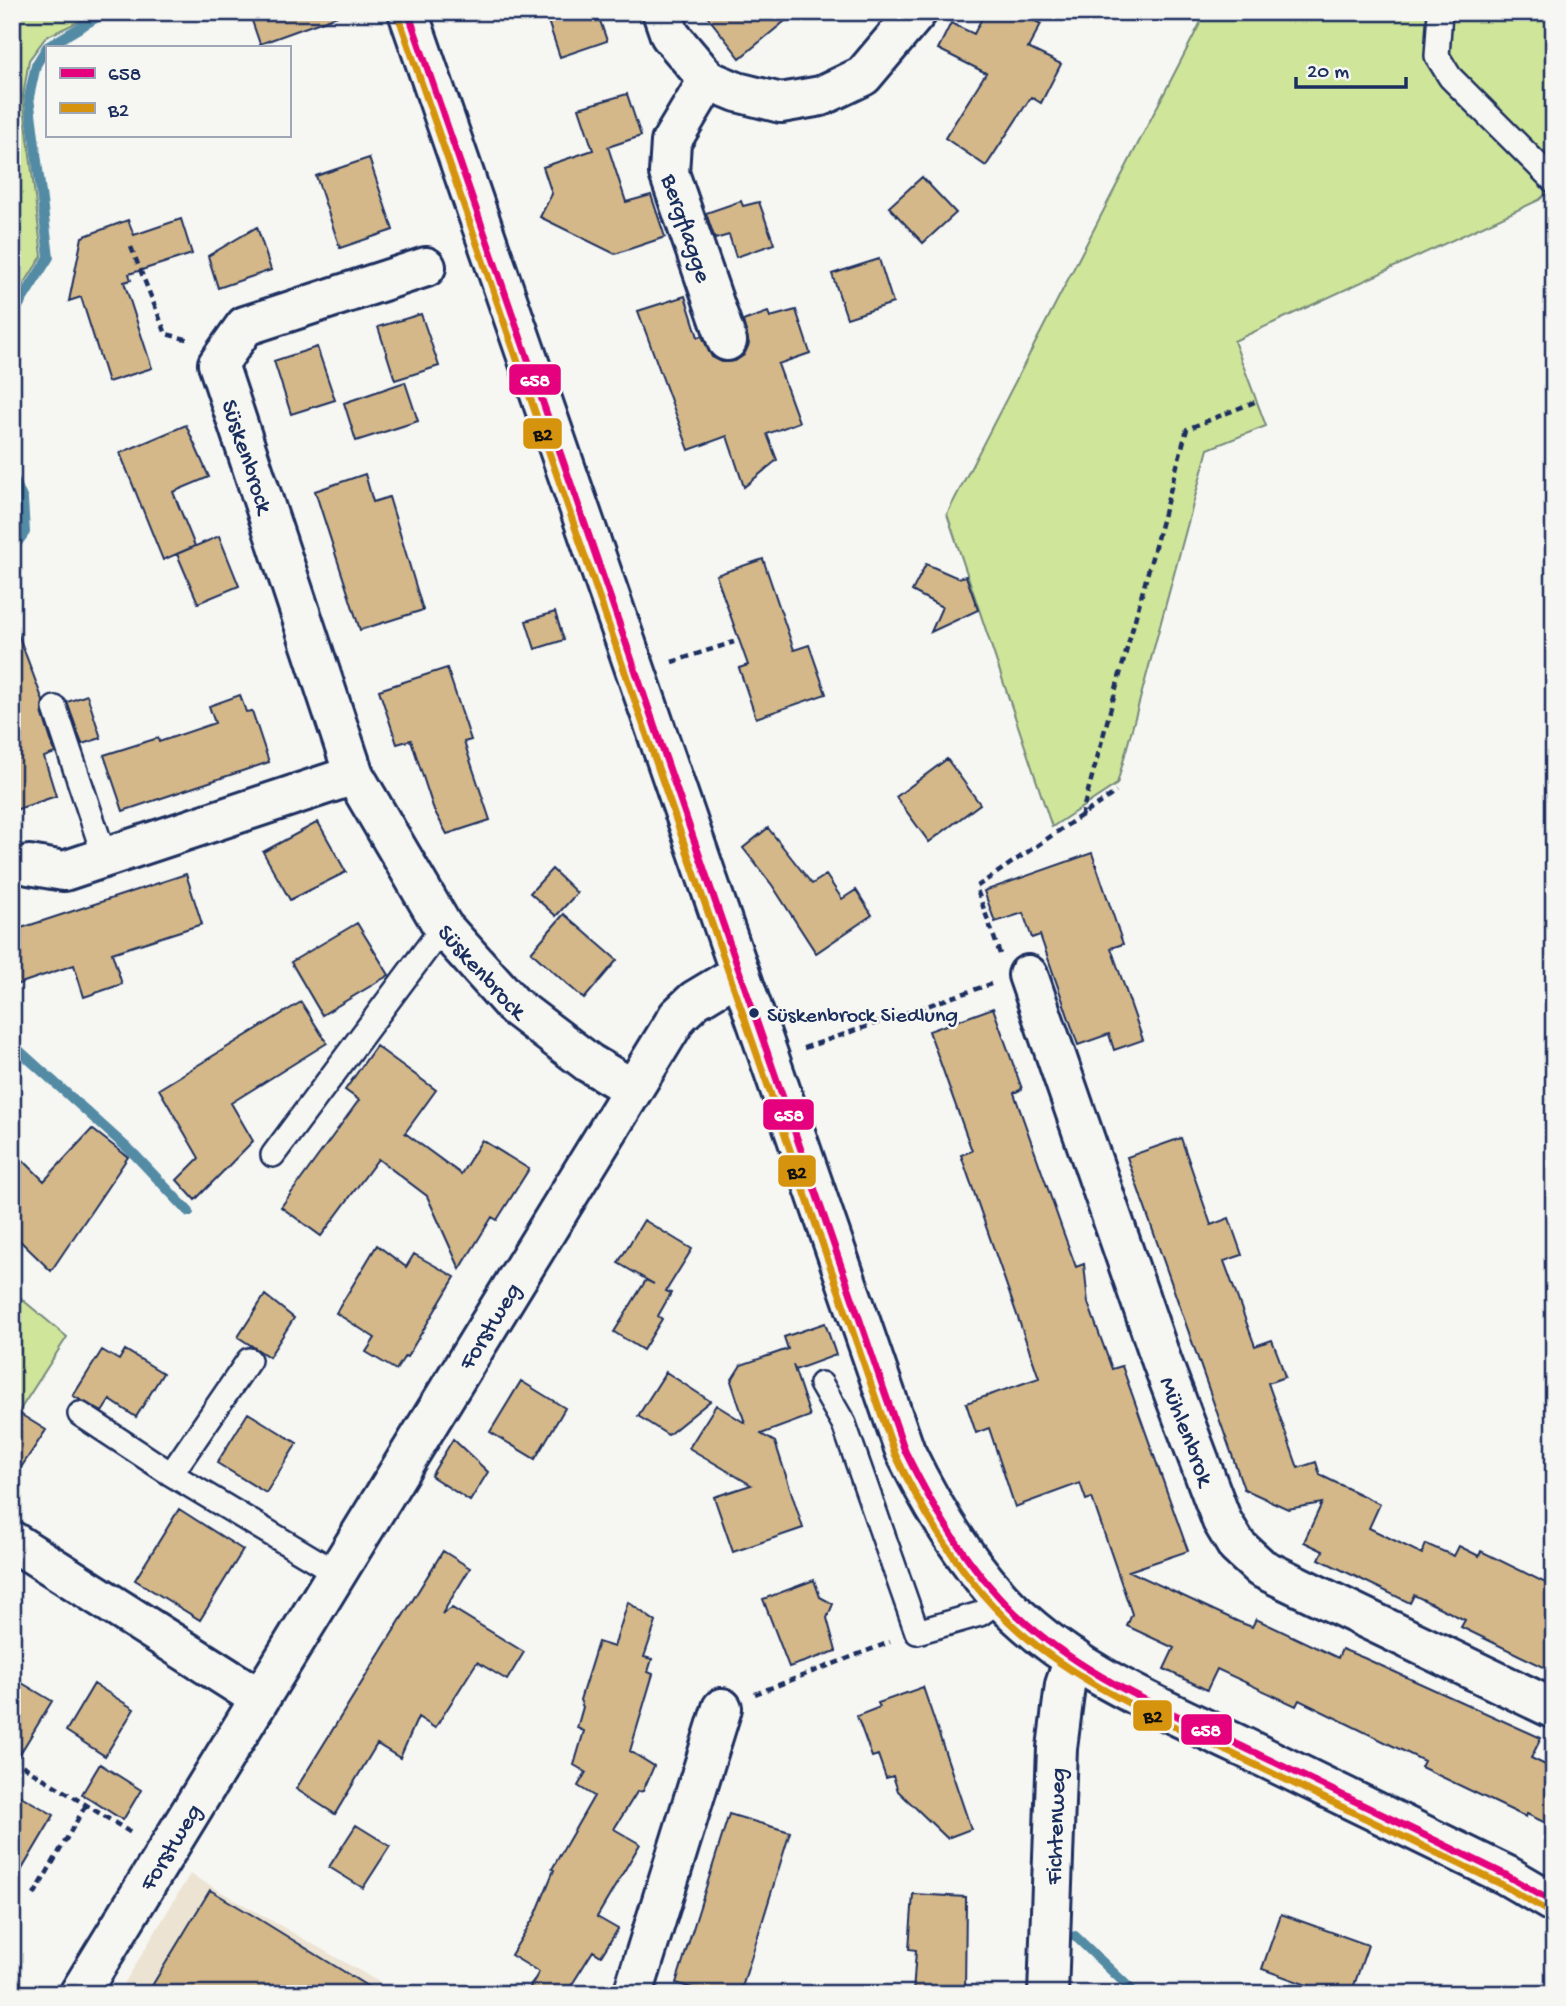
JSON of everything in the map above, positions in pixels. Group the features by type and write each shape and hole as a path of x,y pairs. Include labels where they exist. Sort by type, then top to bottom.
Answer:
{"street":[{"path":"408,12 905,1451 921,1485 968,1559 1001,1599 1074,1659 1151,1702 1506,1875 1554,1903"},
{"path":"662,12 670,35 708,80 737,92 781,103 821,96 863,76 917,12"},
{"name":"Bergflagge","path":"708,80 671,142 669,173 727,341"},
{"path":"228,350 245,326 426,267"},
{"name":"Süskenbrock","path":"228,350 218,364 256,472 354,775 443,927 514,1006 589,1063 633,1090"},
{"path":"29,865 64,871 354,775"},
{"name":"Forstweg","path":"79,1994 335,1572 678,1016 695,1000 740,973"},
{"name":"Mühlenbrok","path":"1009,974 1222,1521 1237,1546 1261,1569 1554,1709"},
{"path":"12,1541 259,1698"},
{"name":"Fichtenweg","path":"1048,1994 1057,1748 1065,1685 1074,1659"},
{"path":"633,1994 722,1707"}],"lane":[{"path":"1440,12 1437,56 1450,77 1554,181"},
{"path":"55,708 106,858"},
{"path":"272,1155 443,927"},
{"path":"171,1474 249,1360"},
{"path":"821,1384 844,1424 917,1632 980,1614 1001,1599"},
{"path":"80,1414 171,1474 335,1572"}],"path":[{"path":"131,247 166,334 228,350"},
{"path":"1081,817 1187,429 1256,401"},
{"path":"637,673 734,642"},
{"path":"770,1060 1009,974 976,887 1116,792"},
{"path":"722,1707 917,1632"},
{"path":"12,1759 163,1853"},
{"path":"34,1895 86,1805"}],"shaded area":[{"path":"190,1874 400,1994 118,1994"}],"green space":[{"path":"12,12 99,12 46,37 29,60 23,96 42,256 12,303"},
{"path":"1206,12 1554,12 1554,187 1539,200 1234,341 1266,426 1208,449 1117,784 1052,827 947,514"},
{"path":"12,489 18,513 12,536"},
{"path":"12,1291 67,1337 12,1422"}],"building":[{"path":"249,12 337,12 337,16 260,44"},
{"path":"545,12 597,12 607,41 560,57"},
{"path":"704,12 796,12 740,58"},
{"path":"985,12 1018,12 1041,24 1028,48 1061,64 1041,103 1031,97 986,166 945,138 986,73 938,49 951,23 974,34"},
{"path":"627,94 641,136 608,147 626,202 651,195 665,237 615,254 540,217 552,194 543,167 593,150 579,108"},
{"path":"369,158 393,230 340,248 316,176"},
{"path":"922,177 956,213 923,243 889,207"},
{"path":"741,201 743,206 759,202 774,244 736,257 729,235 715,239 706,213"},
{"path":"181,219 192,254 129,274 131,280 124,282 152,368 108,382 81,297 69,301 82,237 128,220 134,235"},
{"path":"257,227 271,270 218,288 208,256"},
{"path":"879,259 893,303 847,318 832,274"},
{"path":"685,296 698,337 702,336 712,357 722,362 735,361 744,355 749,344 743,321 768,312 770,317 796,310 810,353 778,364 799,422 767,434 777,460 744,487 727,436 689,450 638,311"},
{"path":"421,314 439,366 395,380 378,327"},
{"path":"317,347 335,400 291,414 274,361"},
{"path":"405,382 418,421 356,441 344,403"},
{"path":"186,425 209,477 173,492 195,546 163,560 120,453"},
{"path":"365,474 373,502 389,497 423,610 360,630 315,491"},
{"path":"219,536 239,586 198,603 177,554"},
{"path":"763,559 794,650 809,645 826,694 756,718 739,668 748,665 716,575"},
{"path":"926,564 958,578 966,576 978,610 931,632 942,607 912,591"},
{"path":"555,612 564,640 535,649 526,621"},
{"path":"15,626 43,701 42,712 55,753 44,757 56,796 12,811 12,627"},
{"path":"447,668 471,740 464,742 490,820 447,834 434,810 411,740 397,744 379,690"},
{"path":"87,695 101,738 82,744 67,702"},
{"path":"240,695 246,712 252,711 269,762 123,811 104,755 158,738 159,742 215,723 209,706"},
{"path":"947,759 980,804 929,842 896,797"},
{"path":"318,822 346,872 290,900 263,852"},
{"path":"768,828 812,884 826,875 842,899 856,890 872,915 816,953 772,885 743,848"},
{"path":"1092,853 1123,944 1111,948 1143,1040 1114,1050 1109,1034 1078,1045 1040,935 1032,938 1023,913 995,922 984,891"},
{"path":"552,869 577,893 556,916 530,893"},
{"path":"186,874 202,924 112,953 122,984 84,997 74,965 12,986 12,931"},
{"path":"564,914 617,960 584,999 531,952"},
{"path":"357,923 389,975 322,1015 291,962"},
{"path":"301,1002 327,1043 231,1103 253,1141 195,1200 177,1180 199,1158 159,1089"},
{"path":"993,1008 1022,1089 1014,1093 1061,1226 1076,1267 1084,1264 1088,1303 1112,1369 1122,1366 1188,1551 1129,1571 1252,1627 1256,1619 1338,1658 1342,1649 1541,1738 1531,1758 1554,1769 1554,1827 1527,1814 1526,1817 1421,1767 1424,1761 1299,1700 1296,1706 1217,1669 1207,1690 1164,1669 1174,1648 1127,1626 1132,1614 1092,1498 1086,1500 1080,1483 1015,1507 989,1428 976,1433 966,1403 1039,1378 961,1155 972,1151 929,1031"},
{"path":"376,1046 436,1090 405,1133 461,1174 482,1140 529,1169 497,1220 492,1217 460,1269 427,1196 378,1159 321,1236 281,1207 359,1100 345,1090"},
{"path":"92,1129 128,1157 51,1271 12,1233 12,1149 44,1181"},
{"path":"1181,1138 1211,1225 1229,1218 1242,1255 1224,1261 1255,1346 1272,1340 1279,1358 1285,1377 1268,1383 1298,1468 1316,1462 1320,1475 1380,1504 1369,1528 1422,1554 1426,1544 1454,1556 1459,1546 1479,1556 1481,1551 1554,1587 1554,1672 1461,1627 1465,1620 1414,1595 1410,1603 1319,1559 1323,1551 1304,1542 1322,1503 1288,1509 1244,1489 1127,1157"},
{"path":"644,1220 692,1249 666,1291 671,1293 658,1316 662,1319 643,1350 614,1332 646,1280 654,1284 618,1263"},
{"path":"377,1245 406,1267 414,1254 455,1277 407,1357 405,1356 396,1370 366,1352 375,1338 336,1313"},
{"path":"265,1295 294,1318 269,1357 238,1337"},
{"path":"825,1323 836,1355 795,1370 793,1365 810,1416 761,1434 775,1442 803,1528 733,1552 714,1497 751,1485 689,1448 716,1405 745,1423 731,1381 741,1365 788,1349 784,1337"},
{"path":"102,1350 119,1360 125,1350 163,1373 136,1417 110,1400 102,1412 73,1396"},
{"path":"666,1372 710,1401 668,1435 638,1416"},
{"path":"521,1381 565,1408 535,1459 490,1432"},
{"path":"12,1409 46,1430 12,1481"},
{"path":"248,1413 297,1443 266,1493 217,1463"},
{"path":"453,1439 488,1472 470,1501 431,1476"},
{"path":"179,1509 243,1550 200,1620 135,1580"},
{"path":"443,1551 470,1568 442,1614 452,1608 524,1652 507,1680 477,1662 435,1728 418,1717 400,1758 377,1744 335,1814 296,1789"},
{"path":"814,1580 820,1597 833,1604 827,1618 836,1651 789,1667 763,1599"},
{"path":"628,1602 656,1622 644,1657 652,1659 648,1672 653,1674 630,1751 654,1766 643,1791 637,1792 614,1829 640,1844 597,1917 618,1929 601,1956 593,1951 566,1994 526,1994 539,1972 511,1955 536,1914 554,1870 552,1869 594,1796 578,1786 586,1772 574,1765 584,1731 577,1728 583,1707 580,1700 598,1642 614,1647"},
{"path":"12,1677 52,1701 12,1767"},
{"path":"94,1684 134,1709 105,1756 66,1731"},
{"path":"923,1687 971,1829 947,1838 898,1791 893,1776 886,1778 878,1755 872,1757 857,1716 880,1707 878,1703"},
{"path":"100,1764 141,1790 123,1820 82,1794"},
{"path":"12,1791 54,1815 12,1886"},
{"path":"729,1814 790,1832 740,1994 711,1994 676,1983"},
{"path":"356,1825 390,1846 363,1888 329,1867"},
{"path":"210,1890 254,1916 380,1994 147,1994"},
{"path":"913,1894 966,1897 965,1994 913,1994 916,1950 909,1949"},
{"path":"1281,1914 1368,1945 1351,1994 1332,1994 1262,1969"}],"waterway":[{"path":"49,46 106,12"},
{"path":"12,316 49,257 29,97 36,65 46,49"},
{"path":"12,474 23,500 25,532 12,550"},
{"path":"12,1044 135,1155 189,1212"},
{"path":"1075,1936 1136,1994"}],"transit line":[{"name":"658","path":"408,12 905,1451 943,1521 973,1565 1008,1606 1051,1644 1103,1678 1506,1875 1554,1903"},
{"name":"B2","path":"398,15 895,1454 934,1526 964,1571 999,1613 1044,1651 1097,1686 1153,1716 1501,1884 1549,1912"}],"place":[{"name":"Süskenbrock Siedlung","path":"754,1013"}]}
